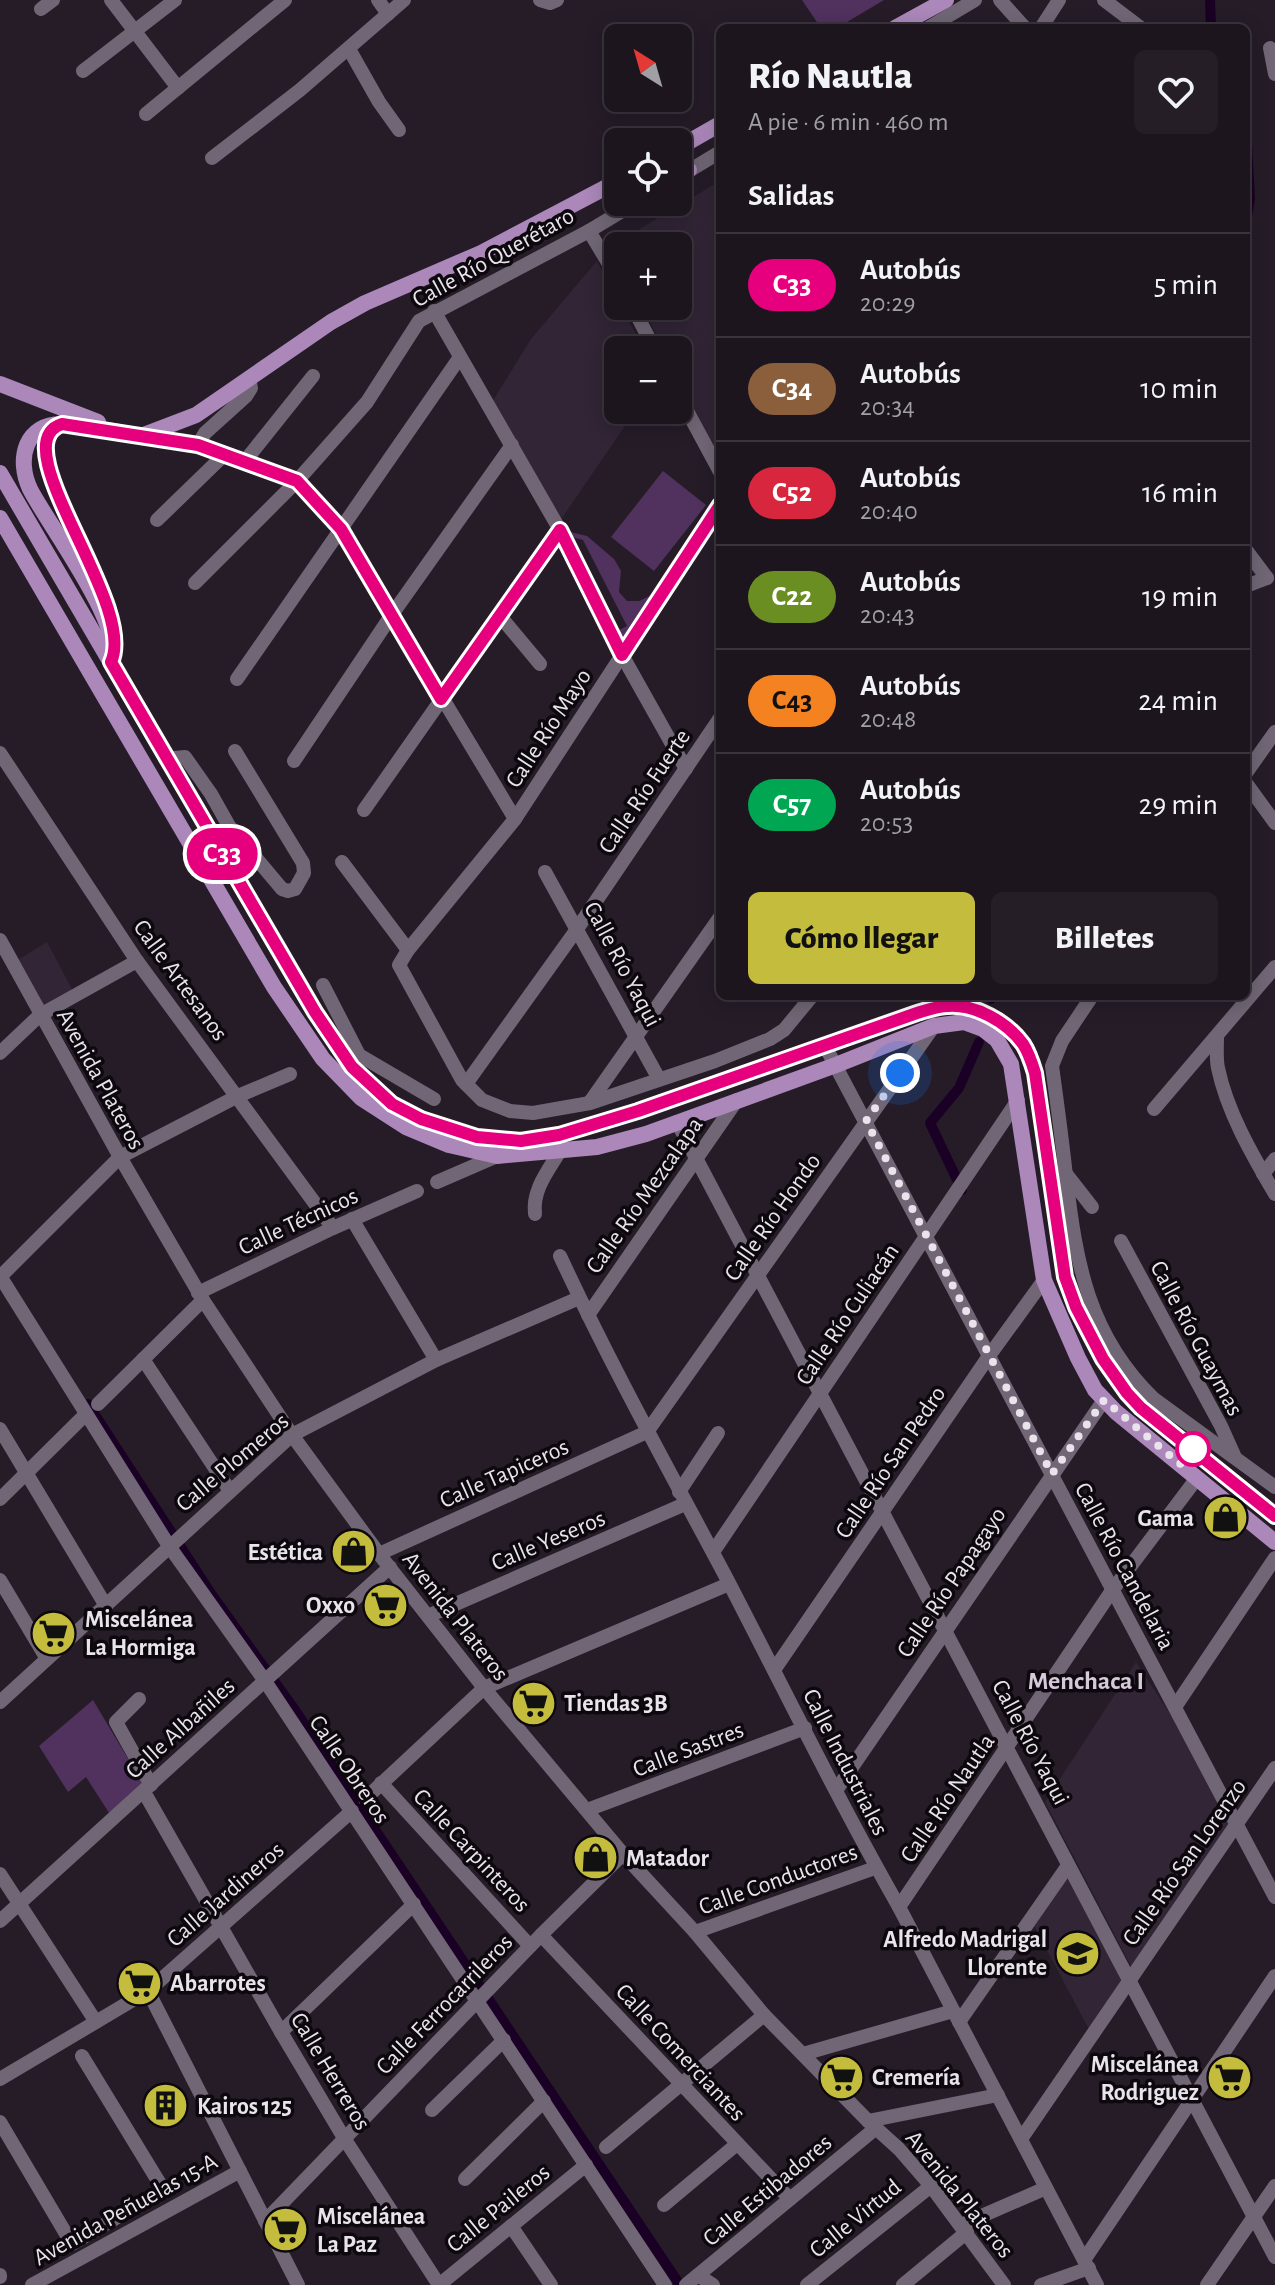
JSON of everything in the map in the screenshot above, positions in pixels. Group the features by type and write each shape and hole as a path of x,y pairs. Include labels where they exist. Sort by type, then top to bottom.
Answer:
{"main road":[{"path":"902,24 946,0"},
{"path":"692,140 716,126"},
{"name":"Calle Río Querétaro","path":"141,436 196,415 331,322 365,303 481,253 604,188"},
{"path":"0,384 91,421 141,436"},
{"path":"111,662 114,646 107,625 88,584 30,489 23,469 23,450 30,436 42,427 62,424 141,436"},
{"path":"0,473 315,1012 392,1104 421,1119 477,1137 521,1141 559,1135 638,1111 950,1001 992,1017 1012,1032 1029,1054 1035,1073 1068,1264 1069,1290 1089,1317 1103,1359 1141,1408 1275,1516"},
{"path":"2,524 274,987 323,1059 361,1098 406,1127 449,1145 497,1156 597,1147 836,1065 934,1026 964,1022 983,1029 997,1040 1011,1064 1044,1280 1064,1330 1095,1390 1275,1542"},
{"path":"78,653 104,664 111,662"}],"street":[{"path":"111,0 178,88"},
{"path":"83,71 175,0"},
{"path":"146,114 285,0"},
{"path":"378,0 388,14"},
{"path":"212,158 349,49 404,0"},
{"path":"540,0 550,3 557,0"},
{"path":"935,24 975,0"},
{"path":"1000,0 1021,24"},
{"path":"1044,24 1059,0"},
{"path":"1104,0 1136,24"},
{"path":"1270,48 1275,74"},
{"path":"349,49 399,130"},
{"path":"692,167 716,154"},
{"name":"Calle Río Querétaro","path":"195,583 297,481 367,402 419,321 614,216"},
{"path":"589,231 604,256"},
{"path":"434,311 560,530 622,655 686,769"},
{"path":"237,679 460,357"},
{"path":"245,461 313,376"},
{"path":"198,445 205,433 246,396 251,388 249,378"},
{"path":"692,420 716,465"},
{"path":"141,436 198,445 297,481 341,529 515,819"},
{"path":"294,761 393,613 512,445"},
{"path":"157,520 224,455"},
{"name":"Calle Río Mayo","path":"466,1084 399,965 515,819 716,511"},
{"path":"364,810 560,530"},
{"path":"1250,555 1271,579 1250,585"},
{"path":"500,616 540,664"},
{"name":"Calle Río Fuerte","path":"466,1084 577,929 716,724"},
{"path":"1250,767 1275,732"},
{"path":"165,759 185,757 229,826 282,889 295,889 304,873 303,863 235,751"},
{"name":"Calle Artesanos","path":"0,753 137,961 333,1228"},
{"path":"1250,789 1275,823"},
{"path":"342,862 408,950"},
{"name":"Calle Río Yaqui","path":"545,872 659,1079"},
{"path":"590,1103 716,923"},
{"name":"Avenida Plateros","path":"0,940 200,1297 292,1435 379,1554 484,1688 623,1854 695,1932 764,2015 931,2186 1002,2284"},
{"path":"0,1053 40,1015 137,961"},
{"path":"1250,997 1275,967"},
{"path":"323,985 356,1061 434,1099"},
{"path":"466,1084 482,1100 510,1111 533,1113 590,1103 770,1039 784,1030 807,1000"},
{"path":"1068,1264 1070,1223 1053,1059 1090,1000"},
{"path":"1154,1109 1248,1000"},
{"name":"Calle Río Hondo","path":"647,1432 934,1026"},
{"path":"1217,1037 1217,1067 1227,1096 1275,1194"},
{"name":"Calle Río Candelaria","path":"824,1044 1052,1474 1111,1592 1275,1897"},
{"path":"715,1061 721,1081"},
{"path":"0,1276 120,1157 238,1096 290,1074"},
{"name":"Calle Río Mezcalapa","path":"588,1315 737,1100"},
{"name":"Calle Río Culiacán","path":"713,1552 1018,1100"},
{"name":"Calle Río Yaqui","path":"677,1122 1275,2257"},
{"path":"535,1214 533,1202 539,1186 560,1151"},
{"path":"437,1182 497,1156"},
{"path":"1263,1174 1275,1159"},
{"path":"1066,1175 1092,1207"},
{"name":"Calle Técnicos","path":"98,1404 200,1297 333,1228 417,1191"},
{"path":"352,1219 436,1360"},
{"name":"Calle Río Guaymas","path":"1121,1241 1221,1426 1234,1456"},
{"name":"Calle Industriales","path":"560,1256 647,1432 1097,2285"},
{"name":"Calle Obreros","path":"0,1276 86,1414 270,1677 352,1811 414,1904 485,1995 504,2040 665,2285"},
{"name":"Calle Río San Pedro","path":"774,1670 1044,1280"},
{"name":"Calle Plomeros","path":"0,1702 292,1435 436,1360 579,1298"},
{"path":"1089,1317 1124,1367 1154,1399 1275,1487"},
{"path":"143,1359 230,1491"},
{"name":"Calle Río Papagayo","path":"837,1789 1104,1400"},
{"path":"0,1499 86,1414"},
{"path":"0,1429 106,1606"},
{"name":"Calle Tapiceros","path":"379,1554 647,1432"},
{"path":"682,1498 718,1433"},
{"name":"Calle Río Nautla","path":"899,1907 1111,1592 1197,1478"},
{"name":"Calle Yeseros","path":"428,1616 682,1498"},
{"path":"1175,1707 1275,1558"},
{"name":"Calle Albañiles","path":"0,1921 390,1567"},
{"path":"0,1580 5,1600 47,1659"},
{"path":"365,1799 484,1688 729,1584"},
{"name":"Calle Herreros","path":"139,1699 116,1722 147,1788 281,2032 344,2138 439,2285"},
{"name":"Calle Sastres","path":"587,1810 805,1728"},
{"name":"Calle Río San Lorenzo","path":"1021,2139 1275,1768"},
{"name":"Calle Carpinteros","path":"381,1783 535,1941"},
{"name":"Calle Jardineros","path":"0,2079 148,1991 352,1811"},
{"name":"Calle Ferrocarrileros","path":"265,2221 623,1854"},
{"path":"803,2054 956,2016 1067,1867"},
{"name":"Calle Conductores","path":"695,1932 875,1868"},
{"path":"0,1874 96,2022"},
{"path":"281,2032 414,1904"},
{"name":"Calle Comerciantes","path":"535,1941 790,2199"},
{"path":"1041,2285 1086,2264 1275,1976"},
{"path":"148,1991 298,2285"},
{"path":"606,2147 764,2015"},
{"path":"432,2110 504,2040"},
{"path":"0,2122 72,2244 158,2193 160,2184 82,2056"},
{"path":"872,2124 998,2095"},
{"path":"465,2179 544,2101"},
{"name":"Calle Estibadores","path":"690,2282 790,2199 872,2124"},
{"path":"664,2205 737,2144"},
{"name":"Calle Paileros","path":"439,2285 586,2165"},
{"name":"Avenida Peñuelas 15-A","path":"32,2285 240,2171"},
{"name":"Calle Virtud","path":"807,2285 931,2186"},
{"path":"1207,2285 1275,2186"},
{"path":"903,2285 964,2228 1046,2188"},
{"path":"117,2220 126,2235"},
{"path":"511,2226 551,2285"},
{"path":"690,2282 713,2285"}],"shaded area":[{"path":"802,0 884,0 844,24 818,24"},
{"path":"716,183 716,451 692,404 692,336 657,336 649,320 692,320 692,232 634,232 661,216 692,216 692,198"},
{"path":"597,261 604,274 604,320 628,320 637,336 604,336 604,424 626,424 562,518 514,444 492,402 531,339"},
{"path":"663,471 706,505 654,571 611,537"},
{"path":"562,530 587,536 614,559 621,571 619,592 627,601 639,601 656,593 625,637 617,631 627,626 583,540 565,535"},
{"path":"47,942 73,991 41,1008 16,961"},
{"path":"1136,1662 1174,1720 1230,1826 1131,1966 1045,1802"},
{"path":"93,1700 146,1789 113,1819 86,1777 68,1792 39,1746"},
{"name":"Alfredo Madrigal Llorente","path":"1066,1874 1124,1984 1091,2033 1032,1922"}],"waterway":[{"path":"1210,0 1211,24"},
{"path":"962,1190 930,1123 959,1088 979,1042"},
{"path":"88,1404 212,1595 295,1710 680,2285"}],"bus line":[{"name":"C33","path":"716,511 622,655 560,530 441,699 341,529 297,481 198,445 62,424 42,427 30,436 23,450 23,469 30,489 88,584 114,646 111,662 160,750 315,1012 352,1067 392,1104 421,1119 477,1137 521,1141 559,1135 638,1111 917,1013 947,1006 967,1007 992,1017 1012,1032 1029,1054 1035,1073 1065,1277 1076,1307 1103,1359 1141,1408 1275,1516"}],"place":[{"name":"Gama","path":"1225,1518"},
{"name":"Estética","path":"354,1552"},
{"name":"Oxxo","path":"386,1605"},
{"name":"Miscelánea La Hormiga","path":"54,1633"},
{"name":"Tiendas 3B","path":"533,1703"},
{"name":"Matador","path":"595,1858"},
{"name":"Alfredo Madrigal Llorente","path":"1078,1953"},
{"name":"Abarrotes","path":"139,1983"},
{"name":"Cremería","path":"841,2077"},
{"name":"Miscelánea Rodriguez","path":"1230,2078"},
{"name":"Kairos 125","path":"166,2106"},
{"name":"Miscelánea La Paz","path":"286,2230"}],"district":[{"name":"Menchaca I","path":"1086,1680"}],"route":[{"path":"900,1073 866,1121 1052,1474 1104,1400 1180,1464 1193,1449"}]}
